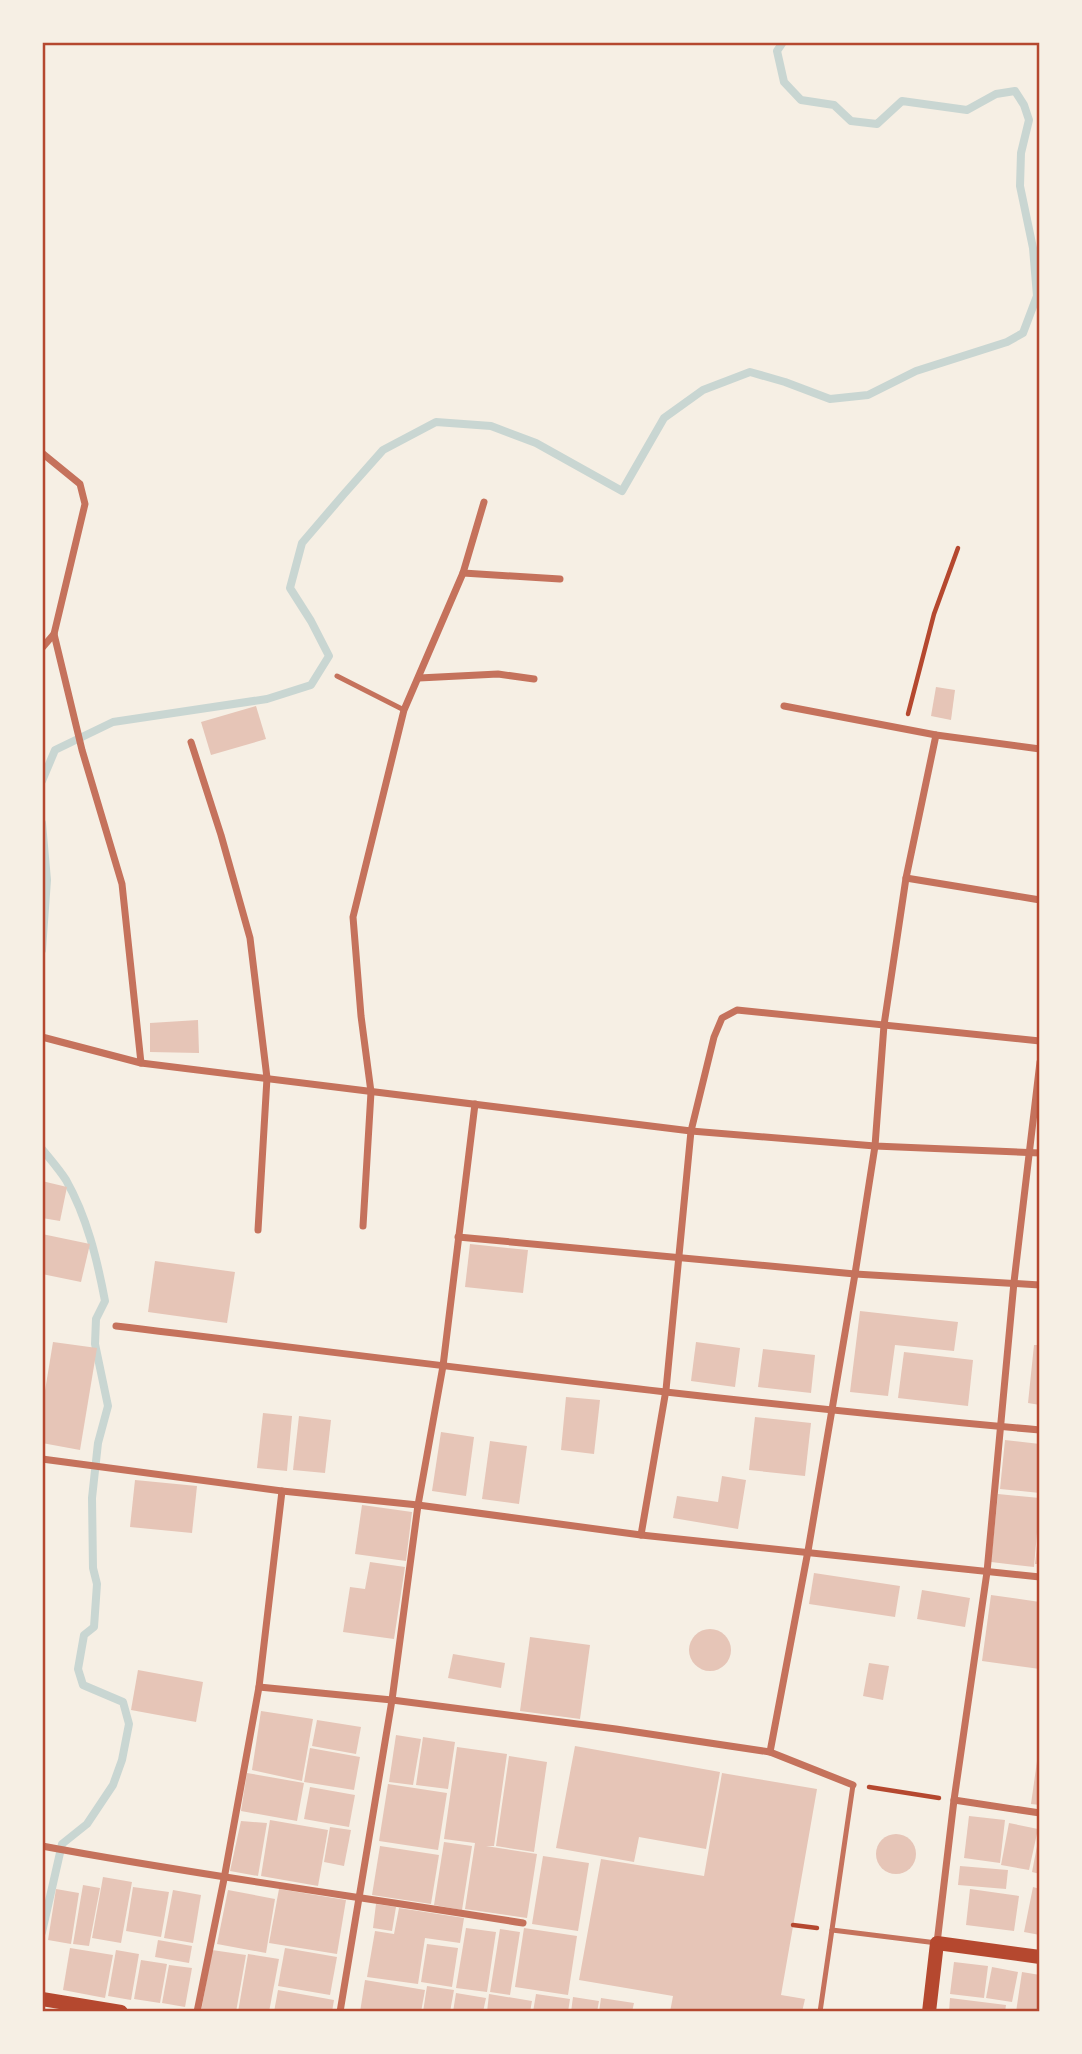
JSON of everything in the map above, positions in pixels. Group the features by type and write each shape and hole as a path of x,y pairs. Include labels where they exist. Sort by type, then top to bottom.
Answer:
{"main road":[{"path":"929,2012 937,1943 1040,1957"},
{"path":"42,1999 121,2012"}],"street":[{"path":"42,453 80,484 85,504 54,634 82,750 122,884 141,1063"},
{"path":"363,1226 371,1092 361,1016 353,917 404,710 463,573 484,502"},
{"path":"463,573 560,579"},
{"path":"42,648 54,634"},
{"path":"419,678 498,674 534,679"},
{"path":"785,706 936,734 1040,749"},
{"path":"770,1752 808,1551 855,1274 875,1146 884,1025 906,877 936,734"},
{"path":"191,742 250,938 267,1078 258,1230"},
{"path":"906,877 1040,900"},
{"path":"641,1535 666,1390 691,1131 714,1037 722,1018 737,1010 1040,1041"},
{"path":"42,1037 141,1063 691,1131 875,1146 1040,1153"},
{"path":"937,1943 954,1800 987,1572 1014,1282 1040,1062"},
{"path":"340,2012 392,1700 418,1505 443,1366 475,1104"},
{"path":"457,1237 855,1274 1040,1285"},
{"path":"116,1326 443,1366 1040,1430"},
{"path":"42,1459 641,1535 1040,1577"},
{"path":"197,2012 259,1688 282,1491"},
{"path":"259,1688 392,1700 770,1752 853,1784"},
{"path":"954,1800 1040,1813"},
{"path":"45,1846 224,1879 359,1896 523,1923"}],"lane":[{"path":"337,676 404,710"},
{"path":"820,2012 853,1784"},
{"path":"832,1930 937,1943"}],"path":[{"path":"904,727 934,614 958,548"},
{"path":"869,1787 954,1800"},
{"path":"793,1925 832,1930"}],"building":[{"path":"936,687 955,690 951,720 931,716"},
{"path":"256,706 266,739 211,755 201,722"},
{"path":"198,1020 199,1053 150,1052 150,1023"},
{"path":"42,1181 67,1187 60,1221 42,1218"},
{"path":"42,1234 90,1244 81,1282 42,1274"},
{"path":"470,1244 528,1250 523,1293 465,1287"},
{"path":"155,1261 235,1272 227,1323 148,1312"},
{"path":"860,1311 958,1322 954,1351 895,1345 888,1396 850,1392"},
{"path":"53,1342 97,1348 80,1450 42,1443 42,1409"},
{"path":"696,1342 740,1348 735,1387 691,1381"},
{"path":"1034,1345 1040,1345 1040,1405 1028,1403"},
{"path":"763,1349 815,1355 811,1393 758,1387"},
{"path":"904,1352 973,1360 968,1406 898,1398"},
{"path":"566,1397 600,1400 594,1454 561,1450"},
{"path":"263,1413 292,1416 287,1471 257,1468"},
{"path":"299,1416 331,1420 325,1473 293,1470"},
{"path":"755,1417 811,1423 805,1476 749,1470"},
{"path":"441,1432 474,1437 466,1496 432,1491"},
{"path":"1005,1440 1040,1444 1040,1493 1000,1489"},
{"path":"490,1441 527,1446 519,1504 482,1499"},
{"path":"722,1476 746,1480 738,1529 673,1518 677,1496 718,1502"},
{"path":"135,1480 197,1486 192,1533 130,1527"},
{"path":"998,1494 1040,1498 1034,1567 991,1562"},
{"path":"362,1505 412,1512 406,1561 355,1554"},
{"path":"1038,1536 1040,1564 1035,1564"},
{"path":"370,1562 405,1567 394,1639 343,1632 350,1587 365,1589"},
{"path":"814,1573 900,1586 895,1617 809,1604"},
{"path":"922,1590 970,1598 965,1627 917,1619"},
{"path":"991,1595 1040,1602 1040,1669 982,1661"},
{"path":"710,1629 725,1635 731,1650 725,1665 710,1671 695,1665 689,1650 695,1635"},
{"path":"530,1637 590,1645 580,1719 520,1711"},
{"path":"453,1654 505,1663 501,1688 448,1678"},
{"path":"869,1663 889,1666 883,1700 863,1696"},
{"path":"138,1670 203,1682 196,1722 131,1710"},
{"path":"261,1711 313,1719 302,1781 252,1770"},
{"path":"317,1720 361,1727 356,1754 312,1746"},
{"path":"396,1735 421,1739 413,1785 389,1782"},
{"path":"423,1737 455,1742 448,1789 416,1785"},
{"path":"575,1746 720,1772 706,1849 639,1837 634,1862 556,1848"},
{"path":"457,1747 507,1754 494,1846 486,1846 537,1854 527,1918 465,1909 475,1843 444,1839"},
{"path":"310,1748 360,1757 354,1790 304,1782"},
{"path":"1040,1754 1040,1805 1031,1804"},
{"path":"509,1756 547,1762 534,1852 496,1846"},
{"path":"247,1773 304,1783 297,1821 241,1811"},
{"path":"722,1773 817,1789 781,1995 805,1999 802,2012 670,2012 673,1996 579,1980 601,1859 704,1876"},
{"path":"388,1784 447,1793 438,1850 379,1841"},
{"path":"310,1787 355,1795 349,1827 304,1819"},
{"path":"969,1816 1005,1820 1000,1863 964,1858"},
{"path":"270,1820 328,1830 318,1886 261,1876"},
{"path":"241,1821 267,1823 258,1876 230,1871"},
{"path":"1009,1823 1038,1829 1029,1870 1001,1865"},
{"path":"330,1827 351,1830 344,1866 324,1862"},
{"path":"896,1834 910,1840 916,1854 910,1868 896,1874 882,1868 876,1854 882,1840"},
{"path":"1040,1836 1040,1874 1032,1872"},
{"path":"444,1842 472,1846 462,1910 434,1905"},
{"path":"380,1846 439,1855 431,1904 372,1895"},
{"path":"543,1856 589,1863 578,1931 532,1924"},
{"path":"960,1866 1008,1870 1006,1889 958,1885"},
{"path":"103,1877 132,1882 121,1943 92,1938"},
{"path":"83,1885 100,1888 89,1946 73,1944"},
{"path":"133,1887 169,1892 161,1937 126,1931"},
{"path":"1033,1887 1040,1889 1040,1935 1024,1932"},
{"path":"56,1889 79,1893 71,1944 48,1940"},
{"path":"279,1889 346,1900 337,1954 269,1943"},
{"path":"970,1889 1019,1896 1014,1931 966,1925"},
{"path":"173,1890 201,1895 193,1943 164,1938"},
{"path":"228,1890 275,1899 266,1953 217,1944"},
{"path":"376,1904 396,1907 392,1931 373,1928"},
{"path":"399,1908 464,1918 460,1943 425,1938 418,1984 367,1977 375,1931 394,1934"},
{"path":"466,1928 496,1932 487,1992 456,1988"},
{"path":"524,1928 577,1936 568,1995 515,1987"},
{"path":"500,1929 520,1932 510,1995 490,1992"},
{"path":"158,1940 192,1946 189,1963 155,1957"},
{"path":"427,1944 458,1948 452,1987 421,1982"},
{"path":"70,1948 113,1955 105,1998 63,1990"},
{"path":"285,1948 337,1957 330,1995 278,1986"},
{"path":"116,1950 139,1954 131,2000 108,1996"},
{"path":"212,1950 246,1955 236,2012 201,2012"},
{"path":"248,1954 279,1959 269,2012 238,2012"},
{"path":"141,1960 167,1964 160,2003 134,1999"},
{"path":"954,1962 988,1966 984,1998 950,1994"},
{"path":"169,1965 192,1968 185,2007 162,2003"},
{"path":"992,1967 1018,1972 1012,2002 986,1998"},
{"path":"1022,1972 1040,1975 1040,2012 1016,2012"},
{"path":"365,1980 425,1990 421,2012 360,2012"},
{"path":"427,1986 454,1990 450,2012 423,2012"},
{"path":"278,1990 334,2000 332,2012 274,2012"},
{"path":"456,1993 486,1998 483,2012 453,2012"},
{"path":"489,1994 532,2001 530,2012 487,2012"},
{"path":"536,1994 570,1999 568,2012 533,2012"},
{"path":"573,1997 599,2001 597,2012 571,2012"},
{"path":"601,1998 634,2003 632,2012 599,2012"},
{"path":"950,1998 1006,2005 1005,2012 949,2012"}],"waterway":[{"path":"42,781 55,750 113,722 267,699 311,685 329,656 290,588 302,543 383,450 436,422 491,426 536,443 622,491 664,418 703,390 750,372 830,399 868,395 916,371 1007,342 1023,333 1037,296 1033,248 1020,186 1021,153 1029,120 1015,91 996,94 967,110 902,101 877,124 851,121 834,105 801,100 784,82 777,51 783,42"},
{"path":"42,823 47,880 42,950"},
{"path":"42,1149 66,1180 80,1209 95,1254 105,1301 96,1319 95,1344 108,1406 98,1443 92,1498 93,1568 97,1584 94,1627 84,1635 78,1669 83,1685 123,1702 129,1724 122,1760 113,1785 87,1824 62,1844 42,1932"}]}
